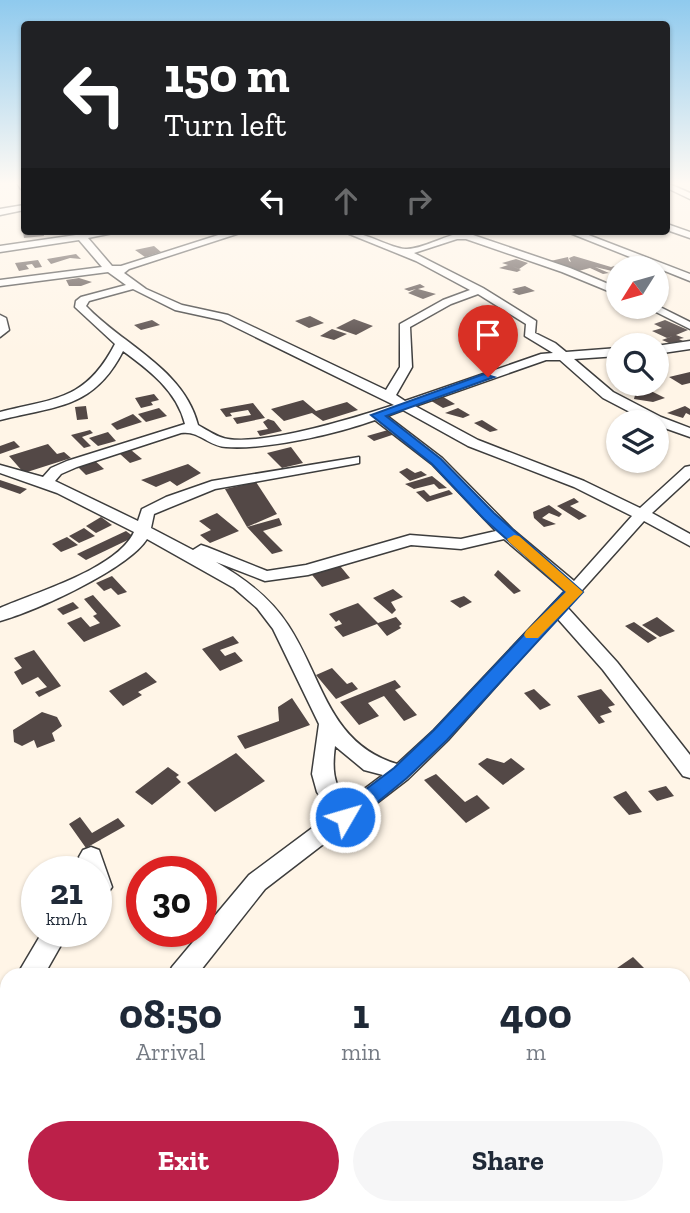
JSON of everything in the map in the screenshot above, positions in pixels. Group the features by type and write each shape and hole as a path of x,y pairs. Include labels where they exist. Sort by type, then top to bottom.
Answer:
{"street":[{"path":"0,248 49,240"},
{"path":"84,240 87,246 134,286 167,304 224,317 389,396 473,443 579,484 690,541"},
{"path":"0,283 117,270 217,240"},
{"path":"370,240 406,253 479,290 532,323 529,334 551,345 608,395 656,420 690,433"},
{"path":"406,253 445,240"},
{"path":"478,240 606,287"},
{"path":"592,240 690,278"},
{"path":"134,286 85,299 79,304 92,321 162,376 184,401 192,427"},
{"path":"389,396 406,368 404,326 447,302 479,290"},
{"path":"669,316 690,326"},
{"path":"0,318 3,330 0,334"},
{"path":"0,416 61,402 87,390 120,345"},
{"path":"669,348 690,345"},
{"path":"46,482 56,471 72,464 179,429 192,427 222,443 241,445 330,429 531,361 606,353"},
{"path":"377,415 437,461 507,533 575,592"},
{"path":"0,615 66,586 132,549 144,531 147,512 171,500 212,485 354,460"},
{"path":"0,469 46,482 178,548 205,562 262,604 288,642 329,726 348,751 377,768 401,773"},
{"path":"187,968 257,882 401,773 441,735 557,607 575,592 640,516 690,470"},
{"path":"132,549 178,548 210,553 265,576 308,570 410,540 460,544 507,533"},
{"path":"557,607 610,666 690,770"},
{"path":"329,726 321,774 323,784 345,817"},
{"path":"34,968 47,947"}],"building":[{"path":"154,246 161,252 145,257 135,250"},
{"path":"76,254 81,259 70,258 51,264 47,259"},
{"path":"574,256 606,266 606,270 595,267 606,274 590,268 571,273 546,262 568,257 571,262 569,258"},
{"path":"516,259 528,263 519,269 512,266 521,270 517,272 499,268 508,265 502,263"},
{"path":"38,260 42,267 26,265 29,269 19,271 15,263"},
{"path":"79,278 92,282 69,286 66,280"},
{"path":"420,284 425,287 418,289 436,294 423,299 408,293 416,289 404,289"},
{"path":"525,286 535,291 519,295 512,292 515,291 512,289"},
{"path":"310,316 324,323 309,328 295,321"},
{"path":"354,319 373,326 356,335 336,328"},
{"path":"152,320 160,325 141,330 134,325"},
{"path":"665,320 688,330 676,335 684,338 679,339 685,342 669,343 669,337 673,336 669,337 669,333 652,331 662,328 654,324"},
{"path":"332,329 347,334 334,340 320,336"},
{"path":"690,372 690,383 682,385 669,377"},
{"path":"154,394 159,400 151,402 153,405 141,408 135,398"},
{"path":"440,395 455,404 443,408 428,399"},
{"path":"635,396 665,398 653,402 634,399"},
{"path":"303,400 316,411 347,402 358,410 323,421 312,413 284,421 271,409"},
{"path":"253,403 265,418 237,424 233,418 251,415 248,410 230,413 232,416 226,417 220,409"},
{"path":"86,406 88,419 77,420 75,407"},
{"path":"685,406 690,409 690,415 686,413 683,418 669,412"},
{"path":"159,408 167,416 146,422 138,414"},
{"path":"458,408 470,415 463,418 445,413"},
{"path":"133,414 142,422 117,430 111,424"},
{"path":"268,419 274,421 282,431 260,436 257,431 268,429 263,422"},
{"path":"482,420 498,430 490,432 474,423"},
{"path":"90,430 93,433 82,437 91,446 84,448 71,435"},
{"path":"388,430 395,434 374,441 367,436"},
{"path":"108,432 116,441 98,446 89,438"},
{"path":"14,441 20,447 0,454 0,446"},
{"path":"48,444 57,454 64,452 71,458 24,473 9,456"},
{"path":"291,447 303,463 282,468 267,453"},
{"path":"131,450 142,459 130,463 120,454"},
{"path":"93,459 104,469 86,475 75,464"},
{"path":"188,464 201,473 177,486 170,481 156,487 141,480"},
{"path":"407,468 427,475 410,481 399,472"},
{"path":"432,476 447,488 439,489 434,484 414,489 405,484"},
{"path":"0,480 27,489 20,494 0,487"},
{"path":"256,482 277,514 247,527 225,489"},
{"path":"424,490 430,496 449,490 453,494 427,502 416,492"},
{"path":"574,498 579,502 570,506 587,516 579,520 557,506"},
{"path":"549,505 562,514 559,517 549,513 542,518 556,524 544,527 534,518 533,512"},
{"path":"217,513 239,531 210,543 200,535 211,530 199,521"},
{"path":"101,517 112,525 96,533 86,526"},
{"path":"279,518 282,525 263,531 283,551 272,554 247,527"},
{"path":"84,528 95,536 79,543 69,536"},
{"path":"126,531 134,537 86,560 77,554"},
{"path":"67,537 78,545 61,552 52,544"},
{"path":"336,561 350,578 322,587 308,570"},
{"path":"498,570 521,591 514,594 494,575"},
{"path":"112,576 127,592 118,595 111,588 104,591 96,583"},
{"path":"393,589 403,597 391,602 396,610 392,614 373,598"},
{"path":"93,595 121,626 84,642 67,623 81,617 90,627 100,623 93,616 97,614 84,599"},
{"path":"464,596 472,602 460,608 450,601"},
{"path":"73,602 79,608 63,615 57,609"},
{"path":"358,603 378,623 396,617 402,624 399,626 401,628 387,636 377,624 343,637 334,627 342,624 329,614"},
{"path":"657,617 675,631 660,637 642,625"},
{"path":"634,622 657,638 648,643 625,626"},
{"path":"233,636 239,643 220,650 225,656 235,652 243,661 220,671 202,649"},
{"path":"34,650 61,686 39,697 35,692 47,687 38,677 22,685 14,672 22,668 14,658"},
{"path":"332,668 347,684 352,682 358,689 336,699 316,675"},
{"path":"146,672 157,682 138,692 142,695 123,706 109,691"},
{"path":"395,680 401,687 395,690 417,715 404,721 384,696 368,703 379,716 359,725 340,702"},
{"path":"534,689 551,705 540,710 524,693"},
{"path":"601,689 615,705 608,707 612,712 600,716 605,722 599,724 577,696"},
{"path":"292,698 310,725 245,749 237,736 279,721 278,707"},
{"path":"42,712 57,717 62,726 52,733 55,741 37,748 34,740 22,746 14,742 13,730"},
{"path":"236,753 265,781 215,812 187,783"},
{"path":"487,758 504,763 511,758 525,769 503,785 478,764"},
{"path":"168,767 179,775 176,777 181,782 152,805 135,792"},
{"path":"436,774 465,802 477,795 490,808 466,823 424,780"},
{"path":"666,786 674,796 657,801 648,791"},
{"path":"626,791 642,812 629,815 613,797"},
{"path":"80,817 92,833 118,818 125,826 86,848 69,824"},
{"path":"633,957 644,968 617,968"}],"slow traffic":[{"path":"514,539 575,592 557,607 532,635"}],"route":[{"path":"345,817 401,773 441,735 557,607 575,592 471,499 437,461 377,415 488,377"}]}
